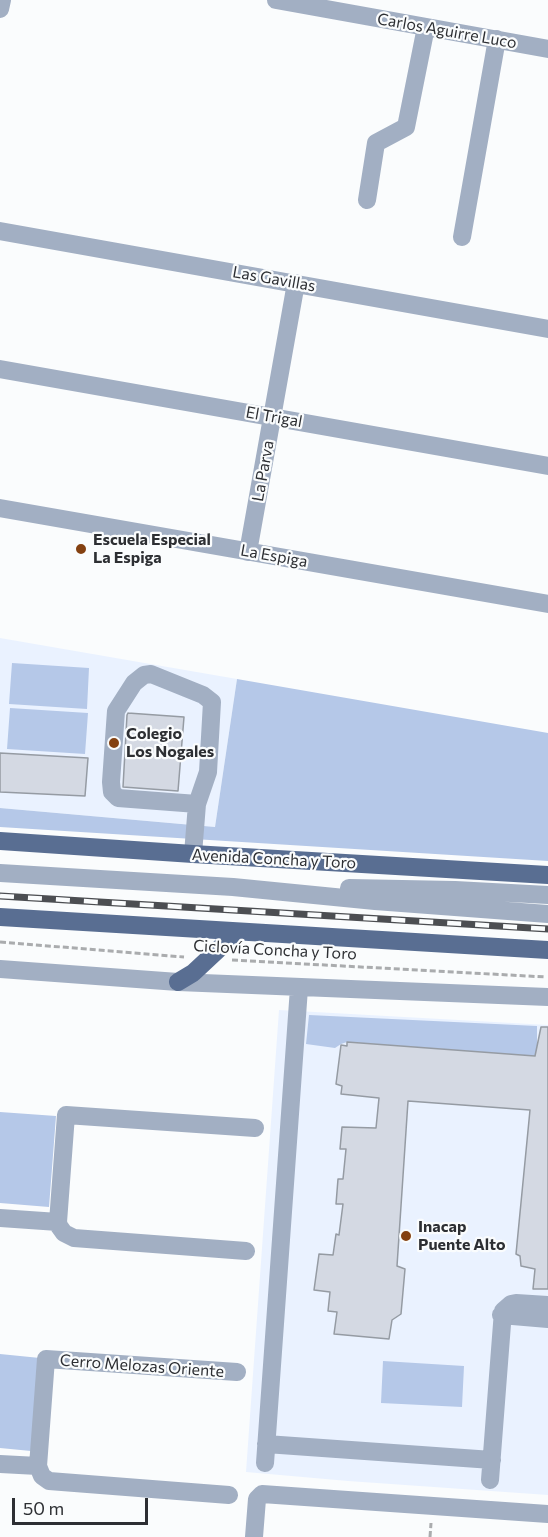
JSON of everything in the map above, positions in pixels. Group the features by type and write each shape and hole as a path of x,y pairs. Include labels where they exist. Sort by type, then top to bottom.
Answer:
{"main road":[{"name":"Avenida Concha y Toro","path":"0,841 548,875"},
{"path":"0,916 548,950"},
{"path":"178,982 193,973 237,932"}],"street":[{"path":"0,9 2,0"},
{"name":"Carlos Aguirre Luco","path":"276,0 548,49"},
{"path":"367,200 376,143 406,127 426,27"},
{"path":"462,237 497,39"},
{"name":"Las Gavillas","path":"0,231 548,329"},
{"name":"La Parva","path":"248,552 296,283"},
{"name":"El Trigal","path":"0,369 548,466"},
{"name":"La Espiga","path":"0,508 548,604"},
{"path":"193,854 197,804 208,772 212,702 203,695 151,674 144,675 134,683 116,711 112,792 118,798 197,804"},
{"path":"0,873 233,887 375,901 548,914"},
{"path":"233,887 421,889 548,895"},
{"path":"0,969 178,982 548,998"},
{"path":"265,1463 298,988"},
{"path":"246,1251 74,1238 64,1233 58,1222 66,1115 255,1128"},
{"path":"0,1218 58,1222"},
{"path":"490,1480 501,1316 511,1304 548,1305"},
{"path":"501,1316 548,1319"},
{"name":"Cerro Melozas Oriente","path":"38,1466 46,1359 237,1372"},
{"path":"266,1444 492,1460"},
{"path":"0,1464 38,1466 42,1476 49,1481 229,1495"},
{"path":"254,1537 257,1499 262,1494 548,1514"}],"path":[{"name":"Ciclovía Concha y Toro","path":"0,942 208,959 548,977"}],"shaded area":[{"name":"Colegio Los Nogales","path":"0,638 237,679 215,827 0,808"},
{"path":"12,663 89,668 87,709 9,704"},
{"path":"237,679 548,733 548,861 0,827 0,808 215,827"},
{"path":"10,708 88,713 85,754 7,749"},
{"name":"Inacap Puente Alto","path":"279,1010 548,1025 548,1495 246,1472"},
{"path":"309,1015 537,1026 537,1049 535,1056 347,1042 335,1048 306,1044"},
{"path":"0,1112 56,1116 49,1207 0,1203"},
{"path":"0,1354 40,1358 31,1451 0,1448"},
{"path":"383,1361 464,1366 462,1407 381,1403"}],"building":[{"path":"128,713 184,717 178,791 123,787"},
{"path":"0,753 88,758 85,796 0,792"},
{"path":"541,1027 548,1027 548,1289 533,1289 535,1269 521,1266 520,1256 516,1254 530,1110 408,1101 397,1266 405,1269 401,1314 392,1320 389,1339 334,1334 337,1312 328,1311 330,1292 314,1290 319,1254 333,1255 336,1234 339,1235 343,1204 336,1204 338,1179 343,1179 346,1149 340,1149 342,1127 376,1128 379,1098 341,1094 342,1086 336,1084 341,1045 347,1046 347,1042 535,1056"}],"railway":[{"path":"0,896 548,929"}],"place":[{"name":"Escuela Especial La Espiga","path":"81,549"},
{"name":"Colegio Los Nogales","path":"114,743"},
{"name":"Inacap Puente Alto","path":"406,1236"}]}
